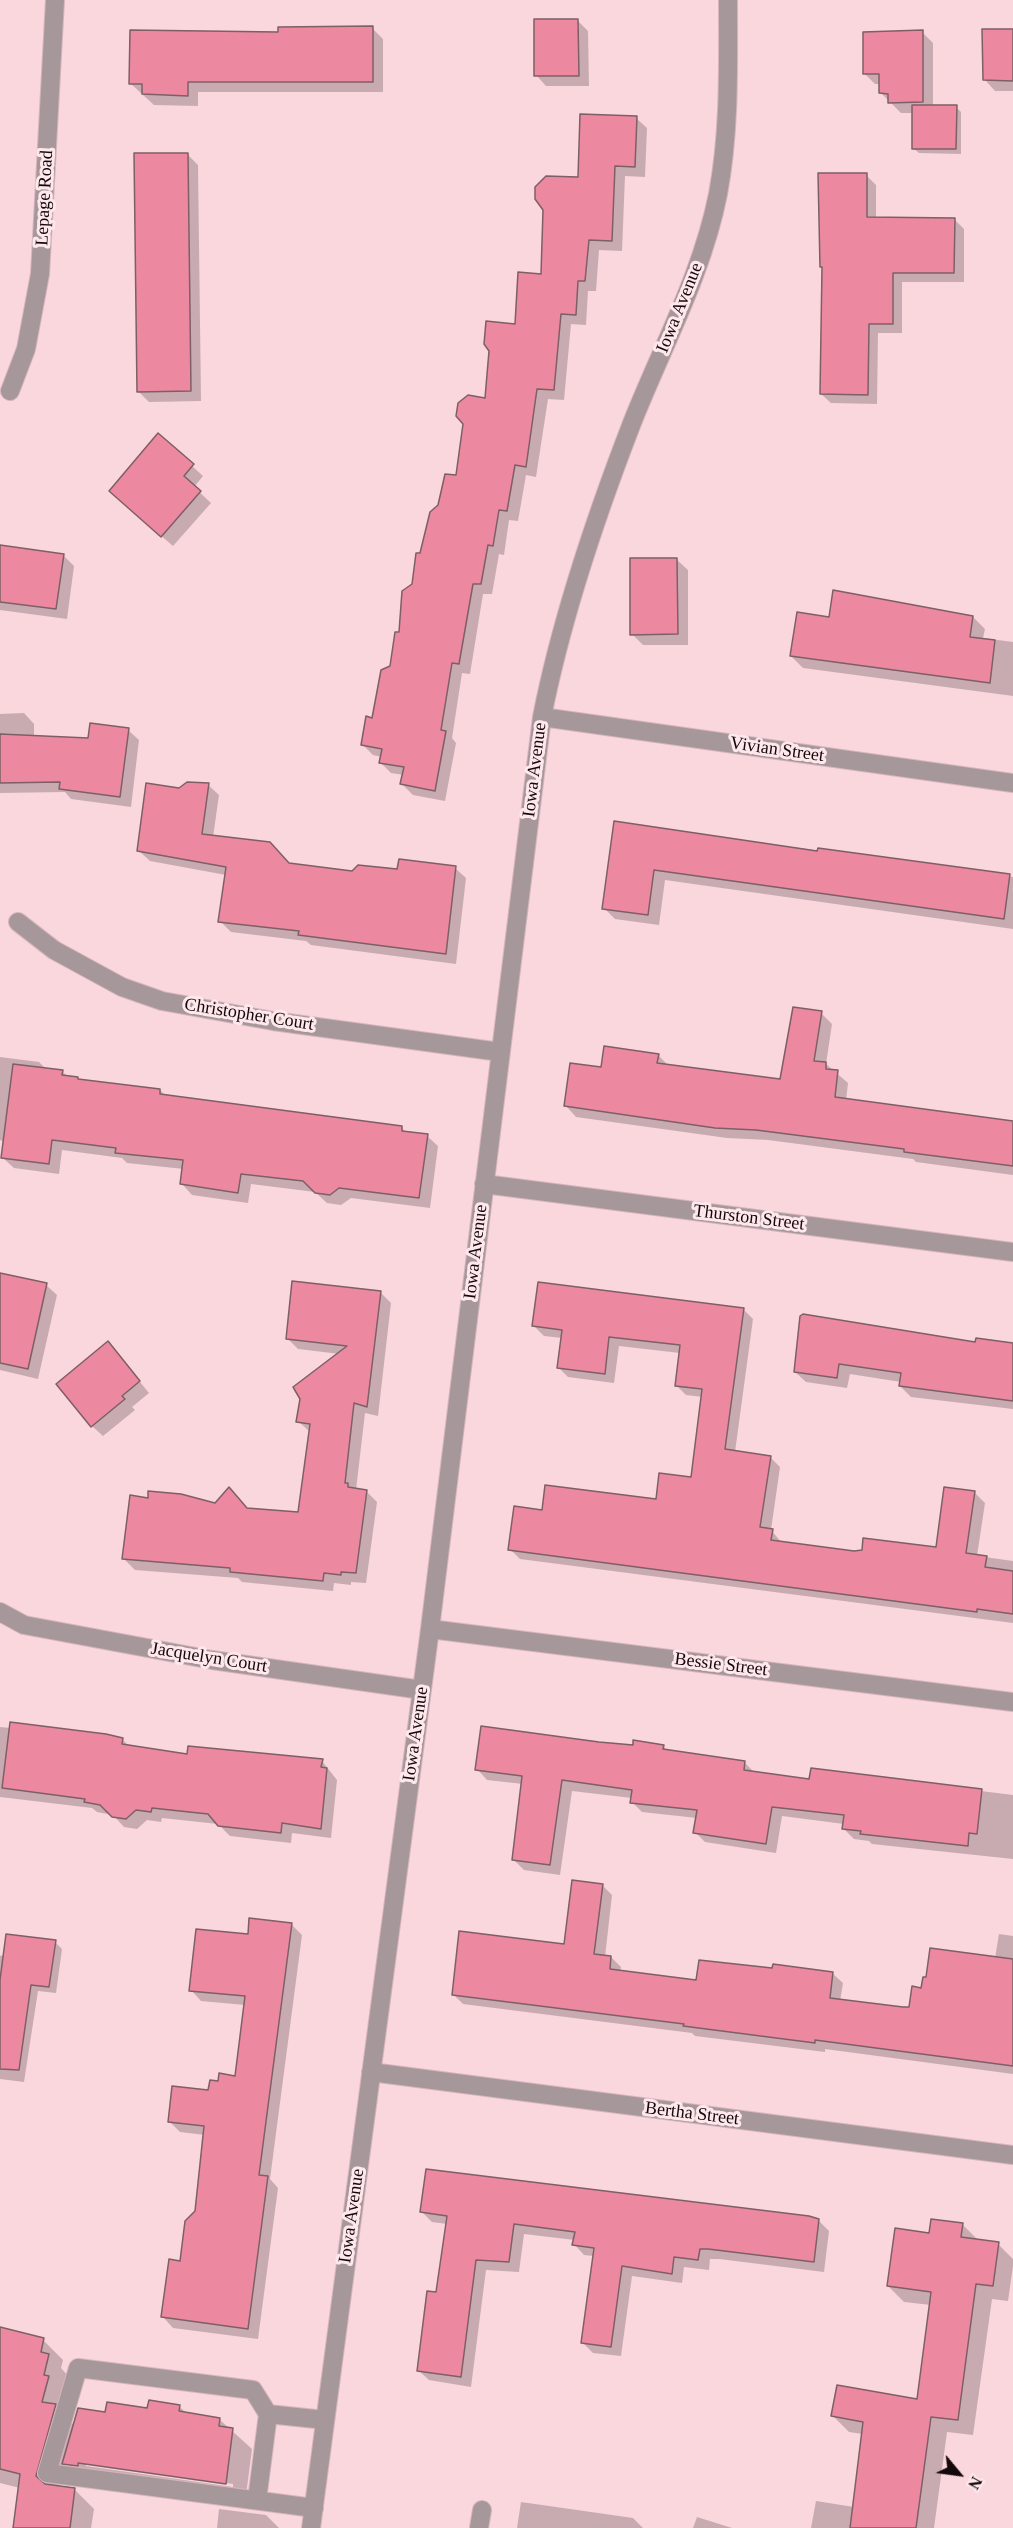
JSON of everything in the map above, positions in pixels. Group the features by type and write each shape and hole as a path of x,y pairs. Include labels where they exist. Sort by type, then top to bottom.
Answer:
{"street":[{"name":"Lepage Road","path":"10,392 26,349 40,274 55,0"},
{"name":"Iowa Avenue","path":"311,2528 430,1629 542,717 566,617 632,424 700,263 715,206 728,124 728,0"},
{"name":"Vivian Street","path":"542,717 1013,783"},
{"name":"Christopher Court","path":"18,922 54,950 122,987 162,1001 273,1021 500,1052"},
{"name":"Thurston Street","path":"484,1184 1013,1252"},
{"name":"Jacquelyn Court","path":"0,1612 24,1625 212,1660 422,1690"},
{"name":"Bessie Street","path":"430,1629 1013,1702"},
{"name":"Bertha Street","path":"371,2072 1013,2155"},
{"path":"257,2500 268,2414 253,2390 78,2368 47,2473 314,2508"},
{"path":"268,2414 325,2420"}],"building":[{"path":"534,19 578,19 579,76 534,76"},
{"path":"373,26 373,82 188,82 188,96 142,94 142,84 129,84 130,30 278,32 278,27"},
{"path":"982,29 1013,29 1013,81 983,80"},
{"path":"923,30 923,102 888,103 888,94 879,93 879,74 863,74 863,32"},
{"path":"912,105 957,105 956,149 912,149"},
{"path":"580,114 637,116 635,167 615,166 612,241 589,240 585,281 578,281 576,315 561,314 554,390 537,389 526,467 515,465 507,511 499,510 493,546 488,545 481,584 473,584 459,664 452,663 441,730 446,731 435,791 400,784 404,767 379,763 382,749 361,745 366,716 372,718 381,670 390,666 395,632 399,632 402,591 412,584 416,553 420,553 430,512 438,505 445,474 456,475 463,424 456,416 458,403 468,395 485,398 489,351 484,344 486,321 515,324 518,272 541,274 543,210 535,199 535,187 546,176 578,177"},
{"path":"134,153 188,153 191,391 137,392"},
{"path":"818,173 867,173 867,217 955,218 954,273 893,273 893,324 869,324 868,395 820,394 822,267 820,267"},
{"path":"158,433 194,464 184,476 201,491 161,537 109,491"},
{"path":"0,545 64,554 56,609 0,602"},
{"path":"630,558 677,558 678,634 630,635"},
{"path":"833,590 973,616 970,637 995,640 990,683 790,656 797,612 829,617"},
{"path":"90,723 129,728 120,797 59,789 60,782 0,783 0,734 88,738"},
{"path":"187,782 209,783 202,834 270,842 289,863 352,871 358,865 397,869 399,859 456,866 446,954 298,935 299,931 218,922 226,867 137,851 146,783 179,788"},
{"path":"614,821 817,851 818,848 1010,874 1004,919 654,870 648,915 602,909"},
{"path":"793,1007 822,1011 814,1061 826,1062 826,1069 838,1070 835,1097 1013,1121 1013,1166 904,1152 904,1149 756,1130 715,1128 564,1106 570,1063 601,1067 604,1046 659,1054 657,1063 780,1079"},
{"path":"13,1064 63,1070 62,1075 78,1077 78,1079 160,1089 160,1094 402,1126 402,1131 428,1134 419,1198 339,1188 330,1195 315,1193 303,1181 241,1174 238,1193 180,1184 183,1160 115,1153 116,1148 52,1140 49,1164 1,1158"},
{"path":"0,1273 47,1283 28,1369 0,1363"},
{"path":"292,1281 381,1291 367,1407 354,1403 345,1483 348,1483 348,1487 367,1490 356,1573 341,1572 341,1575 324,1573 323,1581 230,1572 230,1568 122,1559 130,1495 148,1498 148,1491 181,1494 215,1503 229,1487 247,1508 298,1512 310,1424 296,1422 300,1399 293,1387 347,1346 286,1339"},
{"path":"538,1282 744,1308 725,1449 771,1456 760,1527 773,1529 771,1540 854,1551 862,1550 863,1538 936,1547 944,1487 975,1491 966,1553 987,1556 985,1567 1013,1571 1013,1614 977,1609 977,1612 508,1550 514,1506 542,1510 545,1485 656,1499 659,1473 691,1477 702,1389 675,1386 680,1345 609,1337 605,1374 557,1368 562,1330 532,1326"},
{"path":"803,1314 975,1342 976,1338 1013,1343 1013,1401 899,1386 901,1373 839,1364 837,1378 794,1372 800,1316"},
{"path":"108,1341 140,1381 122,1396 125,1399 91,1427 56,1384"},
{"path":"10,1722 106,1734 123,1738 122,1744 187,1754 188,1746 323,1759 321,1767 327,1768 321,1829 282,1823 281,1833 218,1826 208,1814 152,1808 151,1812 136,1810 126,1819 112,1817 100,1805 84,1802 85,1799 2,1788"},
{"path":"481,1726 599,1742 633,1745 633,1740 664,1745 663,1749 745,1761 744,1770 809,1779 811,1768 982,1789 977,1834 969,1833 968,1846 860,1834 861,1831 842,1829 844,1815 772,1807 766,1844 693,1833 697,1810 630,1803 632,1790 562,1780 550,1865 512,1860 522,1776 475,1770"},
{"path":"572,1880 603,1884 594,1954 611,1956 610,1969 696,1980 699,1960 772,1968 773,1964 833,1972 830,1998 909,2007 912,1986 921,1988 923,1977 926,1977 930,1948 1013,1959 1013,2066 815,2040 815,2043 452,1995 459,1931 564,1944"},
{"path":"249,1918 292,1923 259,2175 268,2176 248,2329 161,2317 169,2259 180,2261 185,2221 195,2211 204,2126 168,2122 172,2086 208,2090 210,2080 218,2081 219,2073 235,2076 245,1996 189,1991 196,1929 248,1934"},
{"path":"6,1934 56,1940 49,1987 31,1985 19,2070 0,2069 0,1980"},
{"path":"426,2169 809,2216 819,2219 814,2262 700,2249 698,2260 674,2257 672,2274 622,2266 611,2347 581,2343 594,2248 572,2245 575,2232 514,2224 509,2262 476,2260 461,2377 417,2371 427,2291 436,2292 447,2216 420,2212"},
{"path":"931,2219 963,2223 961,2237 999,2242 993,2286 976,2284 958,2420 931,2417 916,2528 850,2528 863,2422 831,2416 837,2385 917,2399 931,2292 887,2286 895,2228 929,2233"},
{"path":"0,2327 44,2338 41,2352 49,2354 44,2375 49,2376 42,2402 56,2404 36,2476 45,2484 75,2488 70,2528 13,2528 20,2474 0,2469"},
{"path":"149,2400 180,2405 179,2411 220,2418 219,2426 233,2428 226,2484 78,2463 78,2466 62,2464 78,2408 105,2412 107,2402 147,2408"}]}
